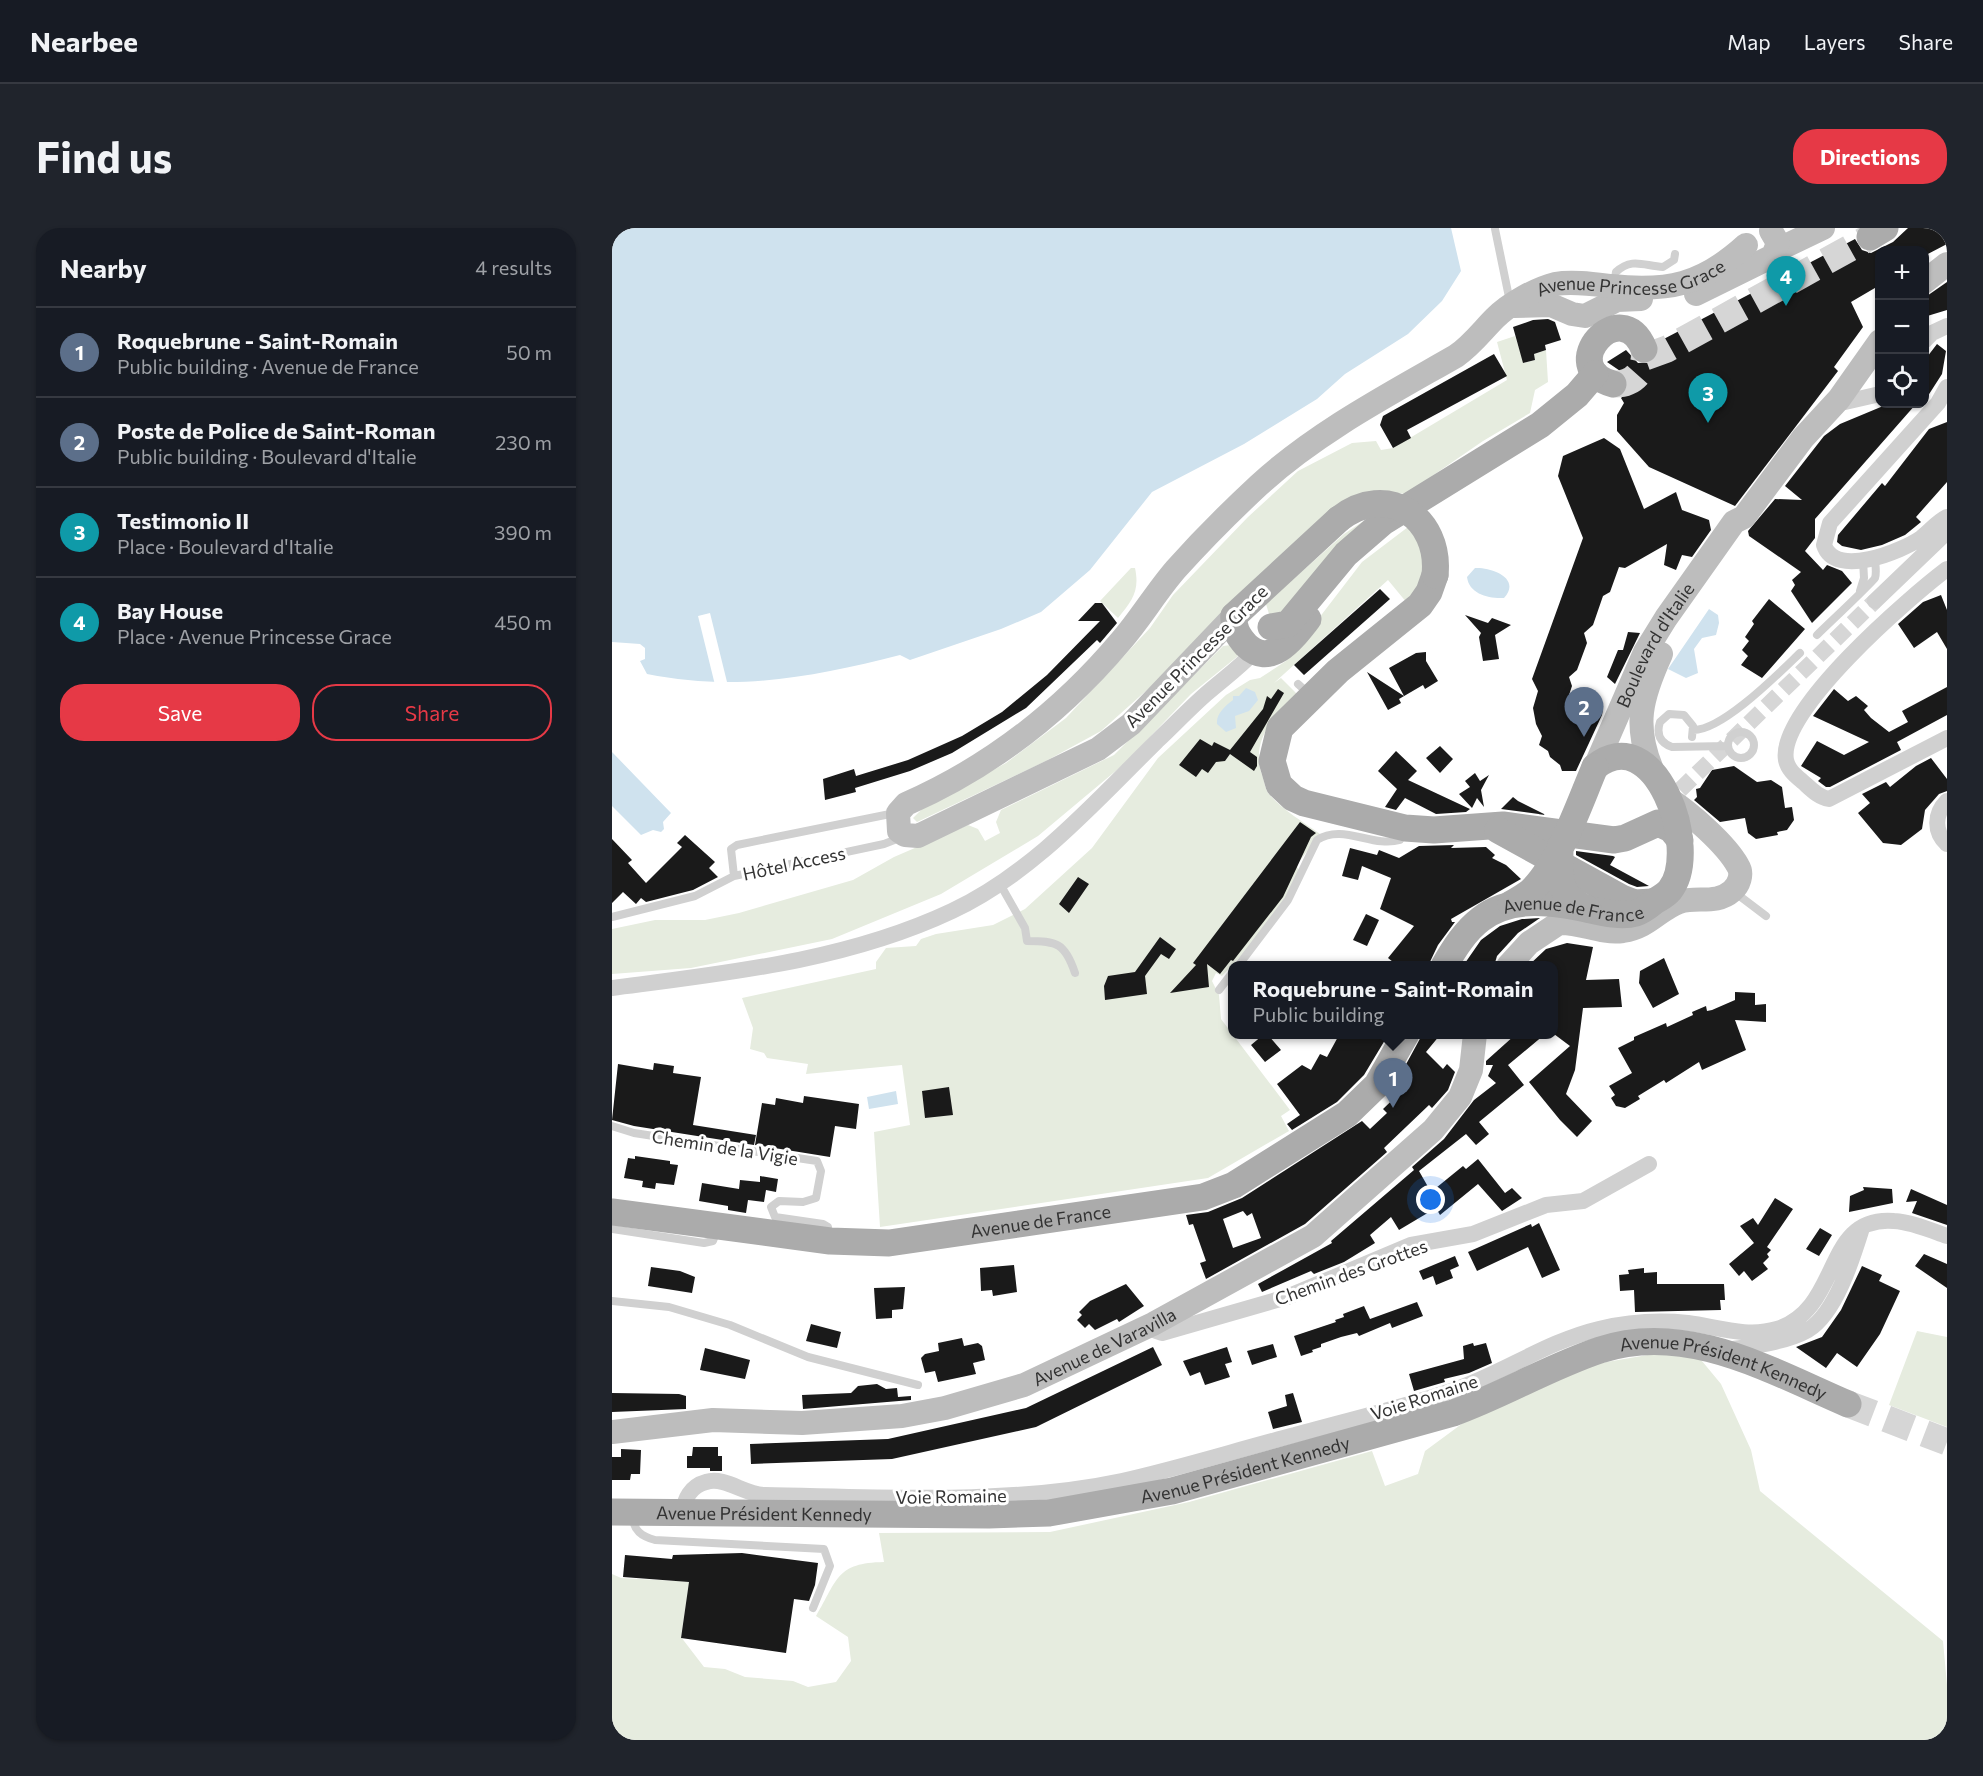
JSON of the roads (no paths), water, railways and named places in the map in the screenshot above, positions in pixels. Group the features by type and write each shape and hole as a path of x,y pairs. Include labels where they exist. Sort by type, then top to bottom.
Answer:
{"main road":[{"path":"1257,634 1348,567 1376,541 1418,508 1428,496 1469,467 1540,424 1577,395 1604,379 1590,357 1591,348 1603,333 1611,330 1629,332 1637,337 1644,350"},
{"name":"Avenue Princesse Grace","path":"1257,634 1257,600 1265,586 1339,519 1354,509 1372,504 1389,504 1406,511 1429,535 1434,550 1435,575 1429,592 1420,605 1305,690 1278,734 1272,761 1279,785 1285,792 1304,803 1405,828 1434,830 1514,826 1614,840 1625,838 1658,823 1671,829 1688,851"},
{"path":"1606,759 1640,761 1653,772"},
{"name":"Boulevard d'Italie","path":"1511,904 1533,890 1560,846 1606,759"},
{"name":"Boulevard d'Italie","path":"1653,772 1674,800 1688,851"},
{"path":"1489,826 1622,898 1635,903 1658,900"},
{"path":"1560,846 1560,873 1563,889 1576,904 1588,909"},
{"name":"Avenue de France","path":"1447,961 1456,946 1482,918 1511,904 1537,902 1618,914 1636,913 1671,889 1688,851"},
{"name":"Avenue de France","path":"612,1212 830,1241 889,1243 1182,1201 1219,1192 1314,1135 1364,1100 1384,1074 1404,1039"},
{"name":"Avenue Président Kennedy","path":"622,1512 989,1515 1050,1513 1172,1491 1453,1413 1497,1397 1566,1363 1603,1349 1639,1342 1666,1341 1720,1351 1848,1404"}],"street":[{"path":"1764,237 1796,228"},
{"name":"Avenue Princesse Grace","path":"1257,634 1208,642 1131,724 1098,749 918,836 902,824 906,804 982,765 1036,726 1066,699 1122,640 1177,568 1259,485 1296,455 1360,411 1471,346 1496,317 1512,306 1546,287 1574,283 1607,293 1680,285 1721,264 1764,237 1823,228"},
{"path":"1929,278 1947,264"},
{"path":"1565,311 1562,295 1574,283"},
{"name":"Avenue Princesse Grace","path":"1512,306 1551,305 1585,316 1607,293"},
{"path":"1929,336 1945,328"},
{"name":"Boulevard d'Italie","path":"1606,759 1636,671 1660,627 1734,522 1744,517 1803,438 1839,399 1875,349"},
{"path":"1947,387 1938,403 1839,513 1826,532 1824,545 1831,556 1869,559 1922,537 1947,517"},
{"path":"1839,399 1845,402 1875,395"},
{"name":"Boulevard d'Italie","path":"1653,772 1641,738 1642,704 1650,678 1679,623 1741,534 1744,517"},
{"path":"1875,602 1947,532"},
{"path":"1947,569 1906,601 1845,660 1818,692 1793,731 1788,741 1786,759 1793,773 1820,797 1829,799 1947,738"},
{"path":"612,988 802,961 906,930 952,911 1000,884 1072,825 1208,693 1235,672 1257,634"},
{"path":"1674,800 1684,809 1732,876"},
{"path":"1947,801 1939,811 1937,825 1938,832 1947,844"},
{"path":"1688,851 1732,876"},
{"path":"1513,961 1529,943 1559,922 1606,932 1622,931 1648,924 1678,903 1713,900 1732,876"},
{"name":"Avenue de Varavilla","path":"612,1432 713,1420 802,1423 854,1421 945,1408 1024,1385 1153,1324 1313,1236 1433,1130 1460,1097 1471,1070 1475,1039"},
{"name":"Chemin des Grottes","path":"1153,1324 1156,1331 1162,1333 1287,1297 1411,1245 1473,1234 1546,1205 1583,1201 1650,1164"},
{"path":"1720,1351 1778,1339 1807,1330 1823,1316 1842,1282 1863,1224 1898,1221 1947,1236"},
{"name":"Voie Romaine","path":"683,1513 687,1496 696,1486 716,1480 744,1492 768,1495 988,1496 1043,1494 1081,1488 1185,1465 1420,1401 1472,1384 1553,1345 1599,1329 1626,1323 1670,1322 1733,1332 1774,1330 1795,1322 1806,1313 1828,1278 1850,1234 1863,1224"},
{"path":"1769,1370 1778,1339"}],"lane":[{"path":"1495,229 1507,295 1512,306"},
{"path":"1607,293 1616,272 1622,266 1639,262 1663,267 1669,265 1675,254"},
{"path":"1817,635 1875,578 1869,559"},
{"path":"1728,746 1672,747 1661,740 1658,731 1662,719 1674,713 1688,718 1693,734 1705,730 1729,714 1800,653"},
{"name":"Hôtel Access","path":"902,824 884,844 734,876 731,849 737,845 902,824"},
{"path":"1242,961 1288,900 1317,840 1332,833 1340,833 1389,843 1400,840 1405,828"},
{"path":"612,917 687,899 734,876"},
{"path":"1732,876 1766,916"},
{"path":"1000,884 1025,928 1027,941 1048,941 1062,946 1071,959 1076,973"},
{"path":"1220,990 1228,980"},
{"name":"Chemin de la Vigie","path":"612,1126 634,1133 817,1161 822,1171 816,1198 803,1202 779,1201 771,1207 775,1217 823,1224 828,1227 830,1241"},
{"path":"612,1229 704,1243 712,1241 718,1226"},
{"path":"612,1300 669,1307 730,1325 808,1357 918,1385"},
{"path":"622,1512 642,1537 824,1549 830,1566 813,1608"}],"water":[{"path":"612,228 1451,228 1461,271 1442,301 1408,334 1345,374 1317,399 1244,444 1152,492 1090,570 1041,612 1001,629 910,660 900,655 836,670 775,680 712,682 647,674 640,661 645,659 645,648 640,644 612,642"},
{"path":"1475,568 1489,569 1507,579 1509,591 1504,598 1492,598 1472,588 1467,577"},
{"path":"1709,609 1718,615 1716,635 1702,638 1694,649 1698,673 1686,678 1668,669"},
{"path":"1246,688 1255,692 1258,700 1249,711 1235,716 1236,728 1226,732 1217,724 1218,717 1233,700 1233,696 1239,696"},
{"path":"612,752 671,813 663,822 664,829 661,832 653,830 641,835 612,806"},
{"path":"896,1091 898,1104 869,1109 867,1097"}],"tunnel":[{"path":"1645,357 1667,349 1870,237"},
{"path":"1613,384 1627,382 1638,375 1643,363 1644,349"},
{"path":"1680,790 1875,601"},
{"path":"1848,1404 1947,1442"}],"place":[{"name":"Bay House","path":"1786,306"},
{"name":"Testimonio II","path":"1708,423"},
{"name":"Poste de Police de Saint-Roman","path":"1584,737"},
{"name":"Roquebrune - Saint-Romain","path":"1393,1108"}]}
